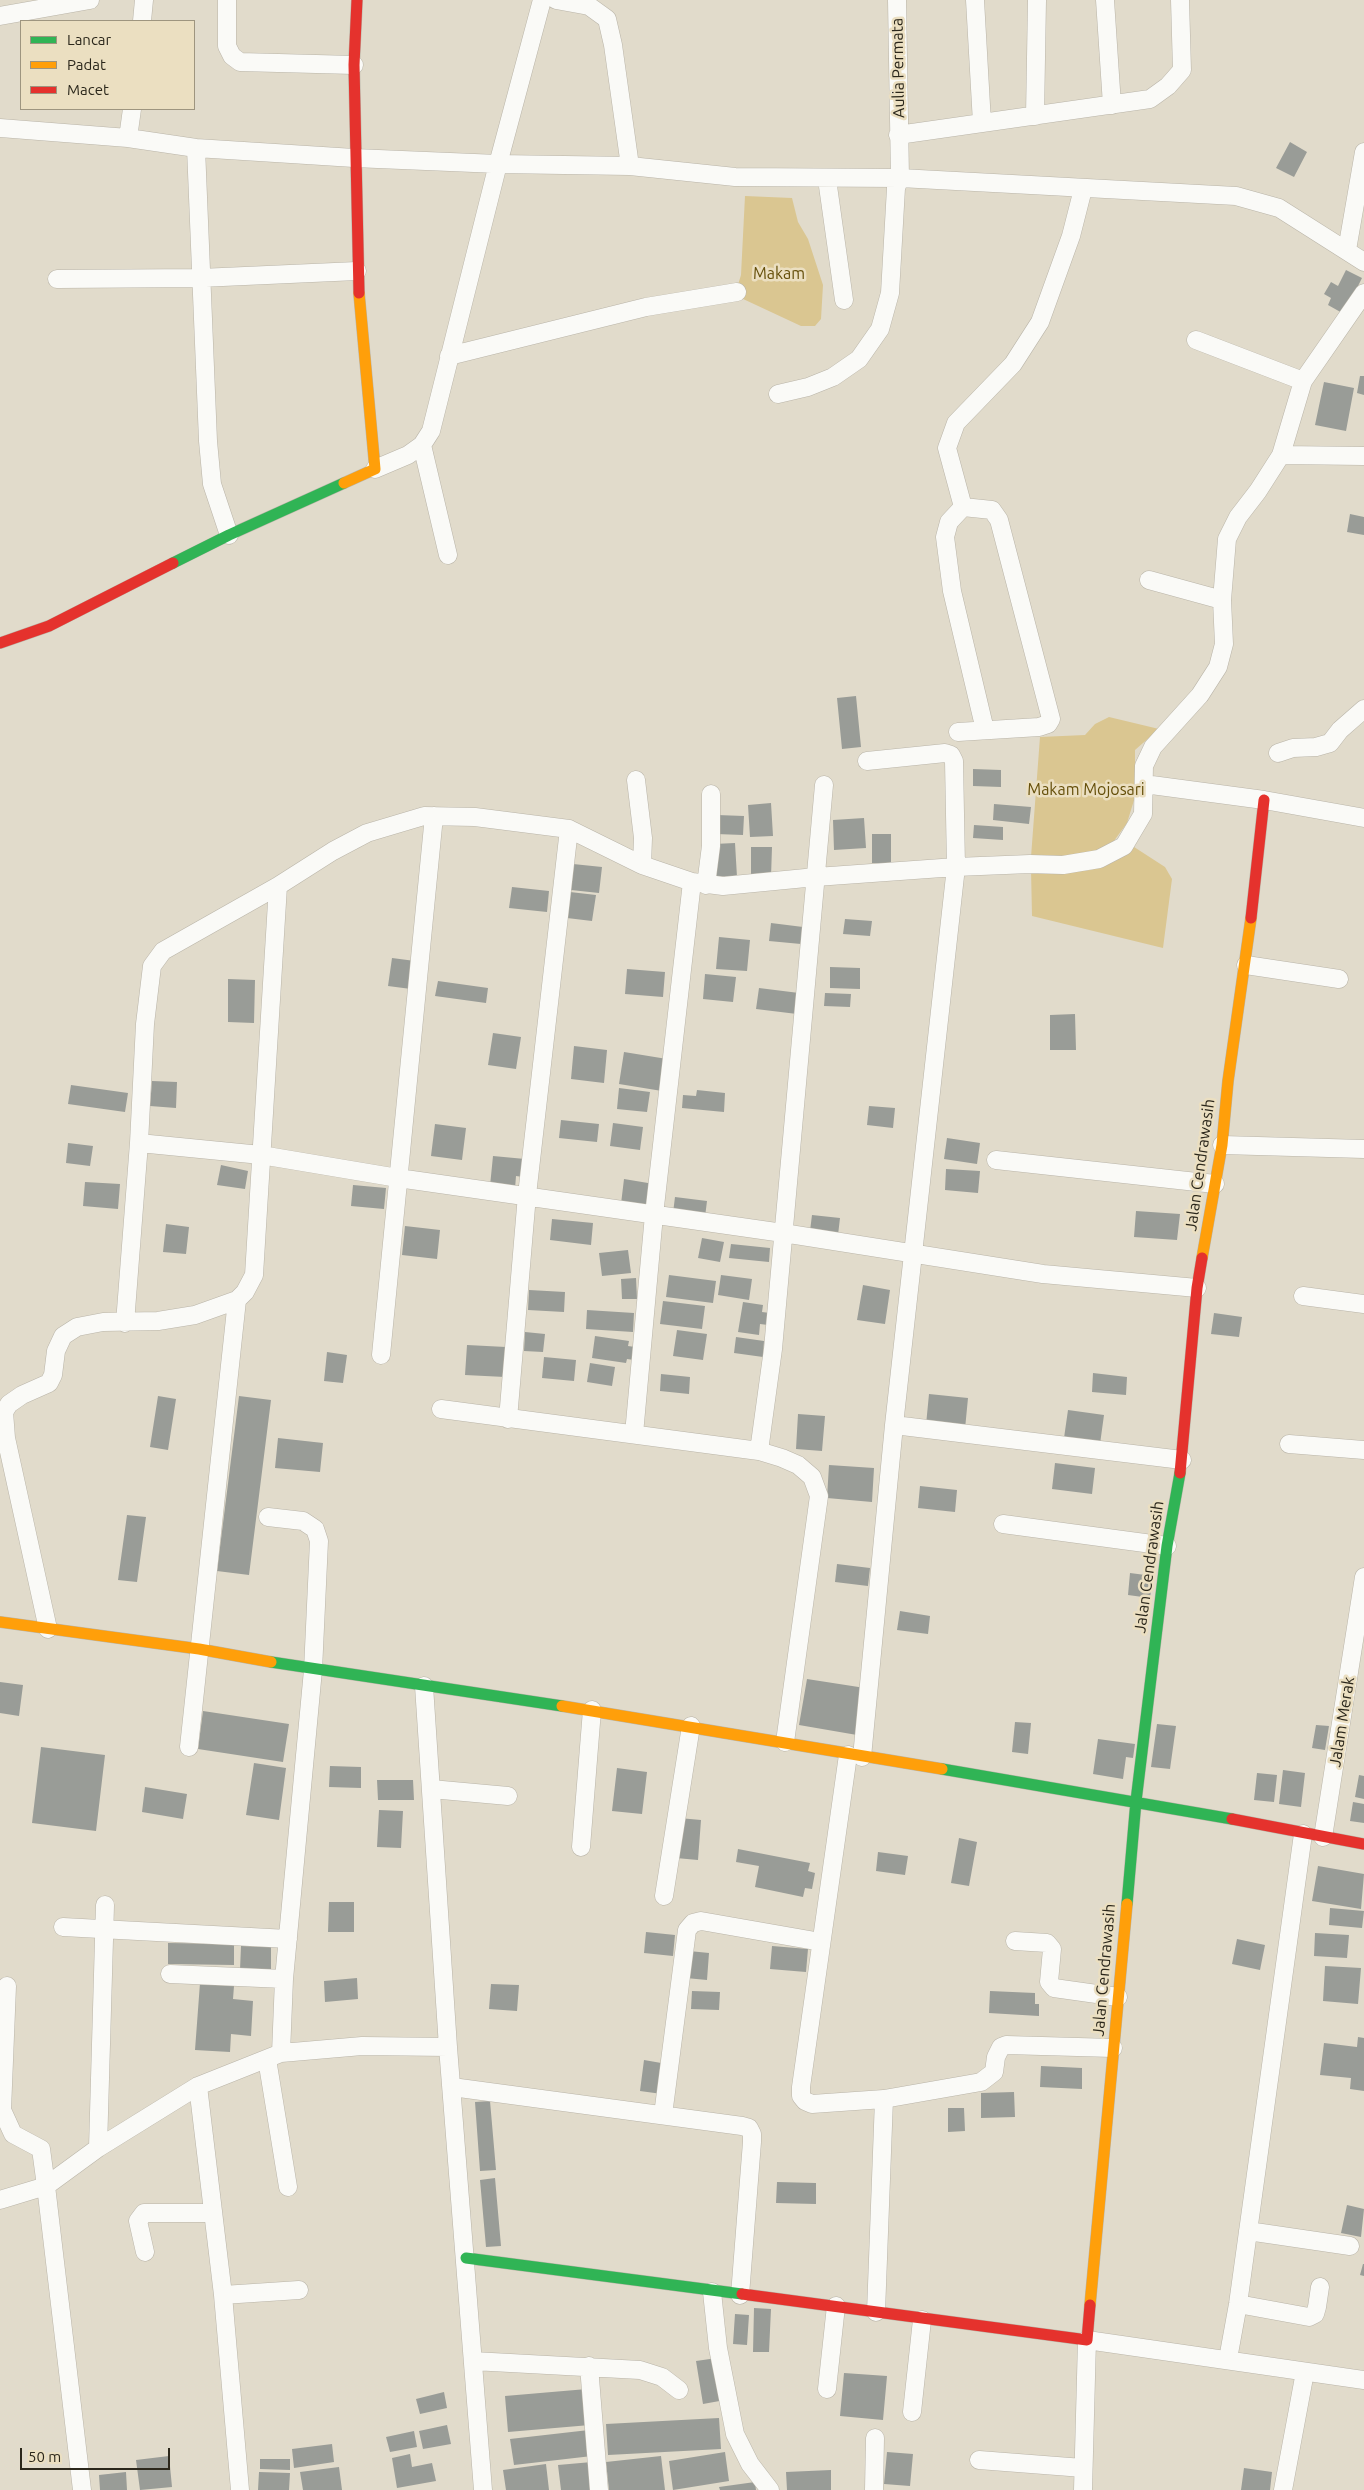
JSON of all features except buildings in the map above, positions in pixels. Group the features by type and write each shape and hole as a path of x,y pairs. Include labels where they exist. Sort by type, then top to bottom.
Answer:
{"street":[{"path":"0,16 90,0"},
{"path":"142,20 144,0"},
{"path":"227,0 227,46 232,56 240,62 354,65"},
{"path":"357,0 354,65 357,271 375,470"},
{"path":"0,643 48,626 229,535 408,455 422,445 431,431 498,164 542,0"},
{"path":"556,0 589,6 607,19 613,45 630,166"},
{"name":"Aulia Permata","path":"778,394 808,386 833,376 859,359 880,328 890,293 896,188 900,178 897,0"},
{"path":"975,0 982,123"},
{"path":"1035,116 1038,0"},
{"path":"1106,0 1112,105"},
{"name":"Aulia Permata","path":"898,135 1150,99 1168,86 1182,70 1180,0"},
{"path":"128,138 132,110"},
{"path":"0,128 128,138 196,148 354,158 498,164 630,166 735,177 900,178 1236,196 1279,208 1364,262"},
{"path":"196,148 208,441 212,484 229,535"},
{"path":"1347,250 1364,152"},
{"path":"827,179 844,300"},
{"path":"963,507 947,448 956,423 1013,364 1040,322 1071,236 1083,189"},
{"path":"57,279 200,278 357,271"},
{"path":"449,356 646,307 737,292"},
{"path":"125,1323 139,1143 144,1024 152,966 163,951 278,886 333,851 368,833 424,816 475,816 569,829 642,866 699,884 755,884 816,876 956,867 1030,864 1063,865 1099,859 1124,846 1143,814 1144,766 1154,747 1200,695 1218,667 1224,644 1222,600 1227,538 1238,517 1258,491 1280,455 1303,381 1364,293"},
{"path":"1196,340 1303,381"},
{"path":"422,445 448,555"},
{"path":"1280,455 1364,456"},
{"path":"963,507 949,522 944,537 952,591 986,730"},
{"path":"958,732 1039,727 1048,724 1052,718 998,520 992,510 963,507"},
{"path":"1149,580 1222,600"},
{"path":"1278,753 1293,748 1316,747 1330,743 1340,730 1364,709"},
{"path":"867,761 945,753 951,756 954,761 956,867 915,1255 855,1756 822,1942 801,2096 805,2102 812,2104 884,2099 981,2082 994,2072 996,2057 1001,2047 1006,2045 1113,2048"},
{"path":"636,780 643,838 642,866"},
{"path":"1144,784 1264,800 1364,818"},
{"path":"759,1451 773,1349 824,785"},
{"path":"634,1434 654,1215 699,884 711,846 710,794"},
{"name":"Jalan Cendrawasih","path":"1087,2340 1136,1801 1167,1546 1182,1460 1197,1288 1222,1144 1228,1081 1246,965 1264,800"},
{"path":"381,1355 434,816"},
{"path":"508,1419 527,1195 569,829"},
{"path":"48,1629 8,1447 4,1412 9,1404 22,1395 49,1383 53,1375 56,1351 63,1336 77,1327 103,1322 125,1323 195,1315 237,1300 245,1292 254,1275 278,886"},
{"path":"1246,965 1339,979"},
{"path":"139,1143 261,1155 398,1178 784,1233 1043,1274 1197,1288"},
{"path":"1222,1144 1364,1150"},
{"path":"996,1160 1215,1184"},
{"path":"1303,1296 1364,1304"},
{"path":"189,1747 237,1300"},
{"path":"440,1409 759,1451 798,1465 812,1477 819,1496 785,1742"},
{"path":"894,1425 1182,1460"},
{"path":"1289,1444 1364,1450"},
{"path":"268,1517 303,1521 316,1529 319,1541 313,1670 284,1980 274,2056 288,2187"},
{"path":"1003,1524 1167,1546"},
{"name":"Jalam Merak","path":"1323,1837 1363,1587"},
{"path":"0,1622 199,1649 313,1670 691,1726 855,1756 1136,1801 1364,1844"},
{"path":"424,1686 448,2047 484,2490"},
{"path":"581,1847 592,1710"},
{"path":"664,1896 691,1726"},
{"path":"431,1789 508,1796"},
{"path":"1228,2360 1238,2304 1304,1834"},
{"path":"98,2148 105,1905"},
{"path":"663,2115 687,1930 693,1923 701,1921 822,1942"},
{"path":"63,1927 288,1939"},
{"path":"1015,1941 1047,1943 1052,1950 1049,1982 1054,1988 1118,1997"},
{"path":"170,1974 284,1980"},
{"path":"6,1986 2,2110 13,2134 40,2149 82,2490"},
{"path":"0,2200 46,2186 98,2148 198,2086 274,2056 362,2046 448,2047"},
{"path":"198,2086 223,2295 240,2490"},
{"path":"452,2087 748,2128 752,2134 740,2295"},
{"path":"876,2312 884,2099"},
{"path":"144,2252 138,2220 144,2213 212,2213"},
{"path":"1248,2231 1350,2246"},
{"path":"466,2258 712,2292 836,2306 922,2320 1087,2340 1364,2380"},
{"path":"1238,2304 1309,2317 1314,2314 1320,2288"},
{"path":"223,2295 299,2290"},
{"path":"712,2292 718,2348 735,2434 750,2464 770,2490"},
{"path":"827,2388 836,2306"},
{"path":"912,2412 922,2320"},
{"path":"1083,2490 1087,2340"},
{"path":"473,2361 640,2370 662,2377 679,2390"},
{"path":"589,2366 599,2490"},
{"path":"1283,2490 1305,2372"},
{"path":"874,2490 875,2438"},
{"path":"979,2460 1083,2468"}],"green space":[{"name":"Makam","path":"745,196 792,198 798,222 808,239 823,285 821,319 815,326 801,326 741,298 737,288 741,275"},
{"name":"Makam Mojosari","path":"1109,717 1159,729 1135,750 1135,797 1127,823 1111,845 1095,853 1065,857 1031,857 1040,737 1085,735 1095,724"},
{"name":"Makam Mojosari","path":"1131,845 1165,867 1172,879 1163,948 1032,916 1031,869 1060,872 1091,870 1116,858"}],"traffic: fast":[{"path":"173,563 229,535 344,483"},
{"path":"1127,1904 1136,1801 1167,1546 1180,1473"},
{"path":"271,1662 562,1706"},
{"path":"942,1769 1232,1819"},
{"path":"466,2258 742,2294"}],"traffic: slow":[{"path":"344,483 375,469 359,293"},
{"path":"1202,1258 1222,1145 1228,1081 1251,918"},
{"path":"0,1622 199,1649 271,1662"},
{"path":"562,1706 942,1769"},
{"path":"1090,2305 1127,1904"}],"traffic: jam":[{"path":"357,0 354,65 359,293"},
{"path":"0,643 49,626 173,563"},
{"path":"1251,918 1264,800"},
{"path":"1180,1473 1197,1288 1202,1258"},
{"path":"1232,1819 1364,1844"},
{"path":"742,2294 1087,2340 1090,2305"}]}
